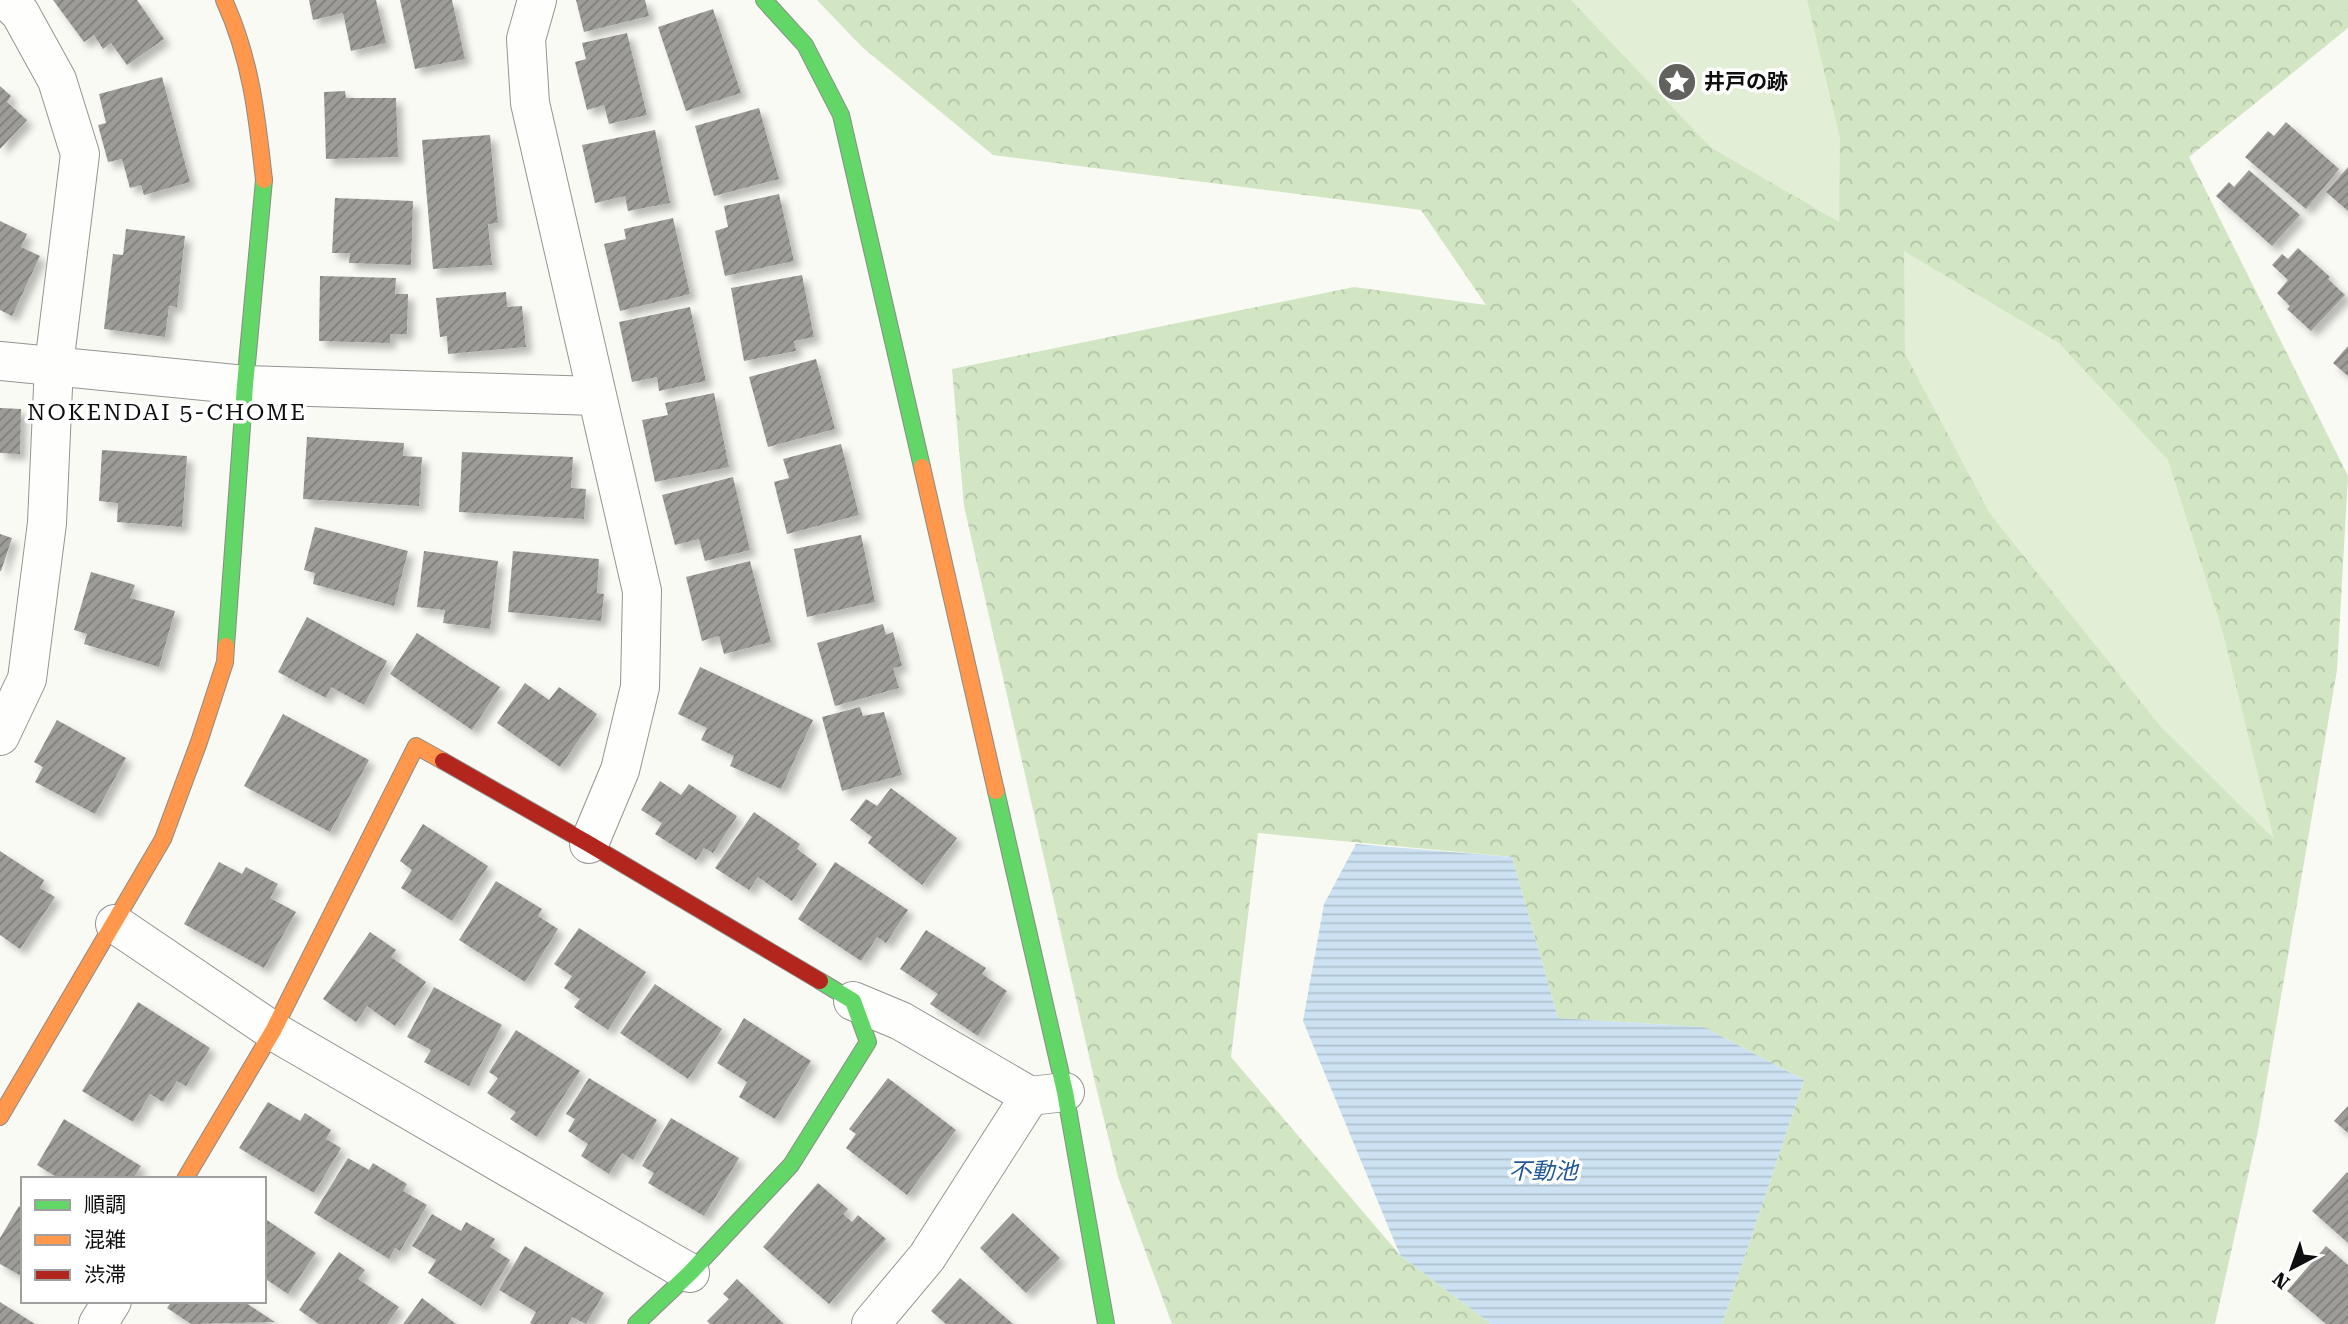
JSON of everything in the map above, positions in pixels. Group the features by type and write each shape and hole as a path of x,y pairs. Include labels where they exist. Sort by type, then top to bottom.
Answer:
{"street":[{"path":"0,736 27,679 47,523 54,365 80,154 57,80 20,13 6,0"},
{"path":"0,1117 116,924 163,839 225,662 245,385 264,184 256,108 239,33 224,0"},
{"path":"537,0 526,39 530,103 642,591 640,687 620,770 589,844"},
{"path":"764,0 805,45 841,115 1047,1094 1106,1324"},
{"path":"0,361 245,385 596,396"},
{"path":"186,1177 273,1031 416,746 589,844 853,1001 901,1021 1047,1094"},
{"path":"116,924 273,1031 690,1273"},
{"path":"636,1324 690,1273 792,1165 868,1042 853,1001"},
{"path":"871,1324 928,1257 1047,1094"},
{"path":"98,1324 111,1303"}],"green space":[{"path":"817,0 2348,0 2348,28 2189,157 2348,476 2337,670 2258,1131 2215,1324 1722,1324 1804,1080 1704,1027 1558,1018 1512,857 1258,833 1231,1057 1400,1255 1491,1324 1172,1324 1118,1177 1096,1087 964,506 952,369 1354,287 1486,305 1421,210 993,155 862,47"},
{"path":"1571,0 1807,0 1840,138 1839,222 1710,147"},
{"path":"1904,251 2059,343 2168,460 2222,629 2274,839 2161,727 1990,514 1905,354"}],"water":[{"name":"不動池","path":"1356,844 1512,857 1558,1018 1704,1027 1804,1080 1722,1324 1491,1324 1400,1255 1303,1021 1324,904"}],"building":[{"path":"53,0 137,0 164,39 127,65 111,43 103,49 94,35 84,42"},
{"path":"309,0 376,0 386,43 351,51 343,13 313,20"},
{"path":"400,0 452,0 465,59 415,69"},
{"path":"576,0 645,0 649,16 584,32"},
{"path":"713,9 741,93 686,111 658,27"},
{"path":"627,33 647,115 609,124 604,105 587,110 575,62 586,59 582,43"},
{"path":"162,77 190,182 144,195 141,185 130,188 122,159 108,162 98,125 106,123 99,94"},
{"path":"0,86 11,96 7,102 27,120 0,149"},
{"path":"345,91 346,98 396,98 398,157 326,159 324,92"},
{"path":"759,108 779,179 714,196 695,126"},
{"path":"2286,122 2339,169 2306,209 2245,157 2268,131 2274,136"},
{"path":"655,130 670,203 628,211 625,196 595,203 582,145"},
{"path":"490,135 498,223 488,224 492,265 433,269 422,140"},
{"path":"2348,167 2348,211 2326,192"},
{"path":"2249,170 2300,215 2272,246 2216,196 2229,182 2234,187"},
{"path":"779,194 794,261 725,276 715,231 728,227 724,206"},
{"path":"335,198 413,201 411,265 349,263 350,253 332,253"},
{"path":"673,218 690,294 620,311 604,244 626,239 624,229"},
{"path":"0,221 27,234 21,247 40,256 12,316 0,310"},
{"path":"126,229 185,236 177,307 169,306 165,337 104,329 113,254 123,255"},
{"path":"2298,248 2330,277 2328,279 2345,295 2311,331 2287,309 2290,306 2277,293 2288,280 2272,265 2282,254 2288,259"},
{"path":"802,275 814,337 794,341 796,351 744,361 731,288"},
{"path":"320,276 396,278 395,294 408,294 407,334 390,334 390,343 319,341"},
{"path":"506,292 507,307 522,306 526,347 448,354 447,336 440,337 436,298"},
{"path":"690,307 706,381 659,391 657,377 632,382 619,322"},
{"path":"2348,346 2348,376 2333,363"},
{"path":"816,359 835,429 768,447 749,377"},
{"path":"714,393 729,467 655,482 642,420 668,415 665,403"},
{"path":"0,408 21,409 20,454 0,453"},
{"path":"307,437 404,443 403,456 422,457 419,506 303,499"},
{"path":"841,444 859,515 787,534 774,482 789,478 783,459"},
{"path":"102,450 187,456 182,527 117,522 118,503 99,501"},
{"path":"462,452 573,457 571,488 586,489 584,519 459,512"},
{"path":"733,477 750,550 705,561 699,539 675,545 662,495"},
{"path":"315,527 408,551 394,606 313,584 315,573 304,570"},
{"path":"0,534 12,538 1,571 0,571"},
{"path":"861,535 875,602 807,617 794,549"},
{"path":"424,551 498,561 490,629 443,623 445,610 417,607"},
{"path":"513,551 599,559 597,593 604,594 601,621 508,612"},
{"path":"750,561 771,642 724,654 719,636 702,641 686,577"},
{"path":"91,572 135,585 130,598 175,611 159,667 84,644 87,634 74,630"},
{"path":"307,617 387,661 364,705 331,687 326,698 278,672"},
{"path":"883,624 886,635 893,632 902,666 893,668 899,688 835,706 817,643"},
{"path":"417,633 500,687 472,730 390,674"},
{"path":"700,667 813,720 781,789 730,766 734,756 701,740 707,728 678,714"},
{"path":"525,683 549,700 559,687 597,714 560,767 497,723"},
{"path":"860,707 863,716 884,712 902,775 842,791 822,717"},
{"path":"283,714 369,760 330,832 244,786"},
{"path":"57,720 126,758 95,814 35,782 43,767 34,762"},
{"path":"660,781 681,795 689,784 737,816 713,853 704,848 696,860 655,834 662,823 641,810"},
{"path":"891,788 957,838 922,885 868,843 872,837 850,820 866,799 877,806"},
{"path":"754,812 800,844 797,849 817,864 792,901 758,877 749,890 715,868"},
{"path":"423,824 488,866 452,921 401,888 412,870 400,861"},
{"path":"0,851 44,880 40,888 55,897 20,949 0,935"},
{"path":"219,862 242,874 246,867 278,884 270,898 296,912 264,968 184,924"},
{"path":"835,862 908,910 886,943 877,937 861,961 798,919"},
{"path":"496,881 542,909 538,916 558,929 525,982 459,940"},
{"path":"579,928 646,972 608,1030 574,1007 580,999 564,988 572,976 554,964"},
{"path":"926,930 986,968 982,974 1007,991 978,1036 930,1004 938,994 900,969"},
{"path":"370,932 396,950 391,957 426,982 395,1026 367,1006 356,1022 323,999"},
{"path":"655,984 722,1029 688,1079 620,1033"},
{"path":"434,987 502,1025 469,1086 424,1062 431,1050 407,1037"},
{"path":"138,1002 210,1048 186,1086 177,1081 163,1102 150,1094 133,1122 82,1091"},
{"path":"744,1018 811,1061 775,1119 739,1097 747,1082 717,1063"},
{"path":"516,1030 580,1071 537,1137 510,1119 516,1112 487,1093 498,1078 489,1072"},
{"path":"589,1078 657,1120 633,1160 622,1153 609,1174 581,1156 588,1144 568,1131 575,1119 566,1114"},
{"path":"888,1078 956,1130 907,1195 846,1148 856,1134 849,1129"},
{"path":"268,1102 300,1121 305,1113 331,1130 326,1139 341,1148 314,1193 239,1148"},
{"path":"2348,1106 2348,1133 2334,1121"},
{"path":"671,1118 739,1158 704,1216 648,1183 654,1173 642,1166"},
{"path":"64,1119 141,1166 134,1177 57,1177 37,1165"},
{"path":"348,1158 369,1170 373,1163 407,1184 403,1191 427,1205 400,1251 395,1248 389,1259 314,1213"},
{"path":"2348,1173 2348,1243 2312,1211"},
{"path":"818,1183 848,1209 843,1214 852,1222 858,1215 886,1239 829,1304 763,1247"},
{"path":"19,1206 21,1276 0,1264 0,1238"},
{"path":"1013,1213 1060,1258 1026,1293 980,1248"},
{"path":"432,1214 461,1231 466,1222 495,1239 490,1247 510,1260 481,1306 428,1273 436,1260 412,1246"},
{"path":"266,1219 316,1253 288,1294 266,1279"},
{"path":"525,1246 604,1293 586,1324 572,1317 568,1324 532,1324 530,1323 536,1312 499,1290"},
{"path":"2326,1246 2348,1265 2348,1324 2326,1324 2287,1291"},
{"path":"339,1252 365,1270 358,1279 399,1307 387,1324 319,1324 299,1310"},
{"path":"960,1278 1013,1324 946,1324 931,1311"},
{"path":"737,1279 784,1324 710,1324 707,1321 729,1299 723,1294"},
{"path":"422,1298 456,1324 403,1324"},
{"path":"0,1302 35,1324 0,1324"},
{"path":"171,1303 246,1303 275,1322 191,1324 167,1308"}],"traffic: fast":[{"path":"764,0 805,45 841,115 922,467"},
{"path":"226,646 245,385 264,180"},
{"path":"996,791 1065,1092 1106,1324"},
{"path":"636,1324 690,1273 791,1165 868,1042 853,1001 820,981"}],"traffic: slow":[{"path":"224,0 247,66 264,180"},
{"path":"922,467 996,791"},
{"path":"0,1117 163,839 199,742 225,662 226,646"},
{"path":"186,1177 273,1031 416,746 443,761"}],"traffic: jam":[{"path":"443,761 820,981"}],"place":[{"name":"井戸の跡","path":"1677,82"}],"district":[{"name":"NOKENDAI 5-CHOME","path":"167,412"}]}
